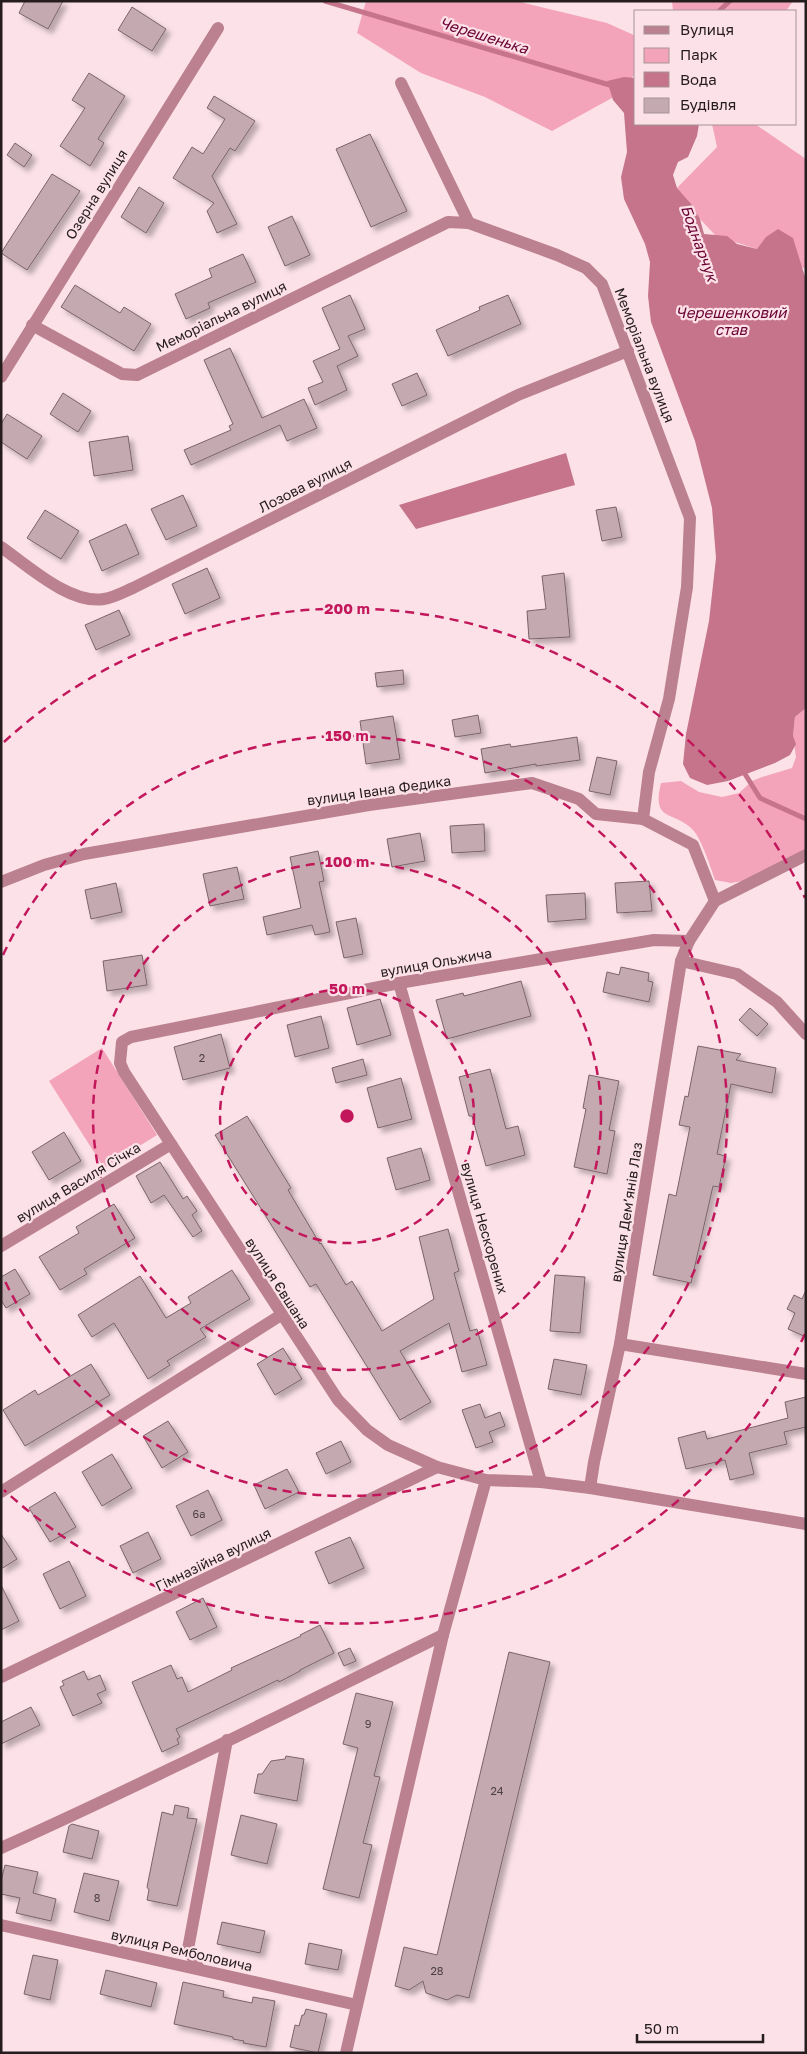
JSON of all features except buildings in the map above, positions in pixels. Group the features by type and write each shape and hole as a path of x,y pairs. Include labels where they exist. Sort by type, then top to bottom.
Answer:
{"street":[{"name":"Озерна вулиця","path":"1,377 218,28"},
{"path":"401,83 469,224"},
{"name":"Меморіальна вулиця","path":"32,325 122,374 137,375 448,222 469,224 557,255 586,268 602,284 690,518 687,587 669,698 649,772 643,819"},
{"name":"Лозова вулиця","path":"1,547 59,588 82,598 103,600 133,588 518,395 628,351"},
{"name":"вулиця Івана Федика","path":"1,882 44,865 84,854 364,805 532,783 579,799 596,814 643,819 678,835 693,845 715,901"},
{"path":"715,901 806,855"},
{"name":"вулиця Демʼянів Лаз","path":"590,1488 620,1344 681,961 689,941 715,901"},
{"name":"вулиця Ольжича","path":"131,1037 400,983 654,940 689,941"},
{"path":"681,961 737,974 777,1002 806,1034"},
{"name":"вулиця Нескорених","path":"400,983 541,1482"},
{"name":"вулиця Євшана","path":"131,1037 122,1042 120,1063 281,1315 338,1400 367,1430 388,1445 437,1467 486,1480 541,1482 590,1488 806,1524"},
{"name":"вулиця Василя Січка","path":"1,1246 171,1144"},
{"path":"1,1492 281,1315"},
{"path":"620,1344 806,1374"},
{"name":"Гімназійна вулиця","path":"1,1677 437,1467"},
{"path":"346,2053 443,1635 486,1480"},
{"path":"1,1848 92,1808 443,1635"},
{"path":"199,1969 188,1950 228,1740"},
{"name":"вулиця Ремболовича","path":"1,1925 357,2005"}],"green space":[{"path":"366,1 516,1 607,23 634,35 634,75 621,93 552,131 485,97 421,73 357,33"},
{"path":"672,1 793,1 787,10 673,10"},
{"path":"712,125 756,125 806,159 806,269 757,249 716,236 700,219 677,188 717,147"},
{"path":"806,708 806,850 743,881 731,883 715,880 699,839 693,830 662,810 659,804 661,783 681,781 699,792 722,797 739,793 752,781 792,768 796,757 793,736 795,717"},
{"path":"102,1048 157,1135 104,1168 49,1081"}],"water":[{"name":"Черешенковий став","path":"624,77 634,78 634,125 699,125 697,136 688,157 678,162 673,175 677,188 692,205 700,219 704,234 727,236 737,244 757,249 766,237 778,229 793,238 806,280 806,708 795,717 793,736 796,744 790,755 775,763 728,781 707,785 690,778 683,764 686,734 709,621 716,558 712,508 695,441 651,322 648,296 650,262 645,244 624,199 621,177 627,152 624,113 613,100 607,81"},
{"path":"566,453 575,485 416,529 399,505"}],"waterway":[{"name":"Черешенька","path":"325,1 613,86"},
{"name":"Черешенька","path":"720,10 730,1"},
{"path":"745,774 760,798 806,819"}],"water label":[{"name":"Боднарчук","path":"700,243"}]}
